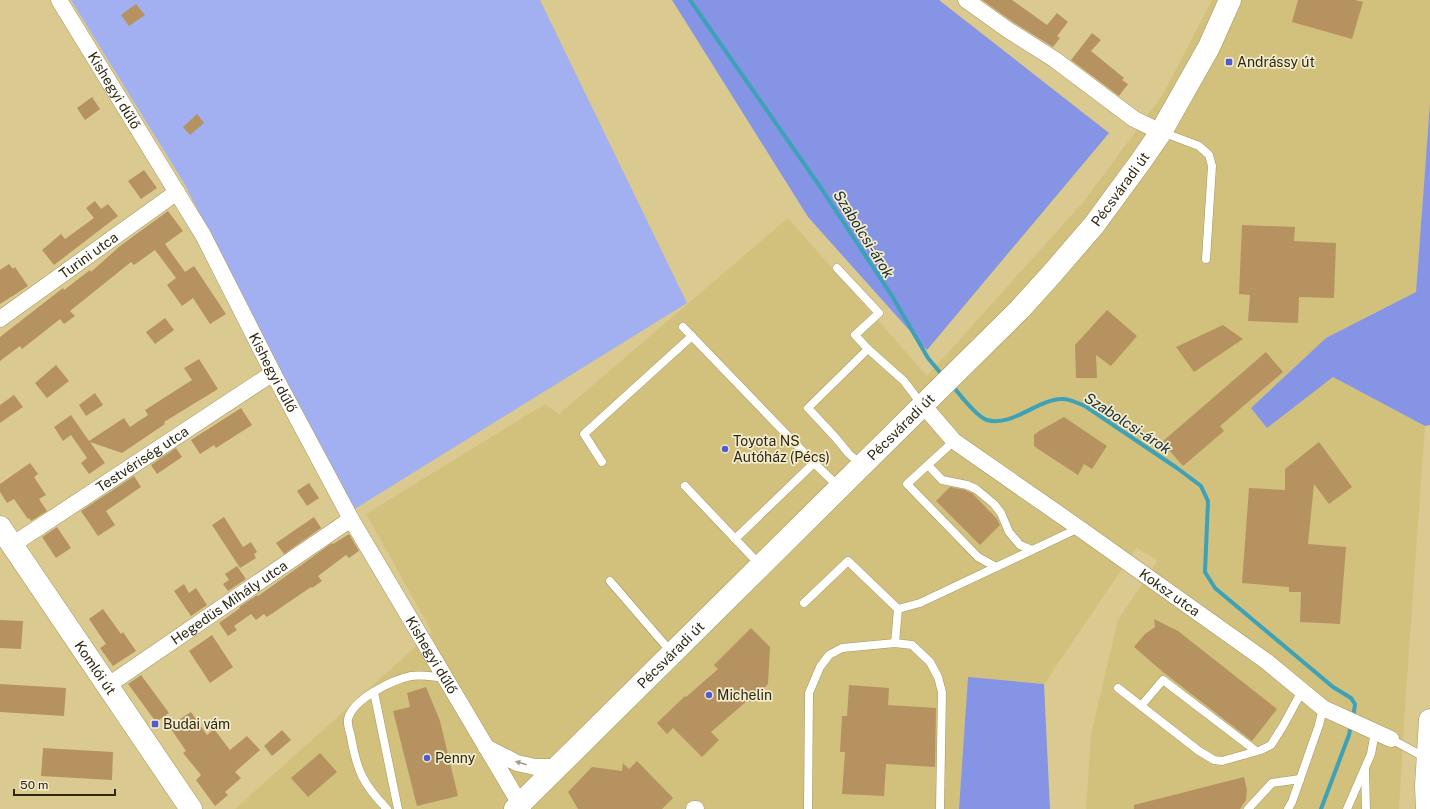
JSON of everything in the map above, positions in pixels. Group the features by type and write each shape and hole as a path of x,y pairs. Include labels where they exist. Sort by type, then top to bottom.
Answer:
{"main road":[{"name":"Pécsváradi út","path":"520,807 672,653 1020,309 1094,225 1161,132 1209,47 1230,0"},
{"name":"Komlói út","path":"4,534 191,809"},
{"path":"1427,809 1426,786 1429,759 1430,720"}],"street":[{"name":"Kishegyi dűlő","path":"58,0 203,235 273,373 351,519 520,807"},
{"path":"966,0 1054,60 1134,119 1161,132"},
{"name":"Turini utca","path":"0,319 177,192"},
{"name":"Testvériség utca","path":"4,534 273,373"},
{"name":"Koksz utca","path":"923,405 954,441 1266,661 1323,708 1391,740"},
{"name":"Hegedüs Mihály utca","path":"107,686 351,519"},
{"path":"486,747 518,763 535,767 558,767"}],"lane":[{"path":"1161,132 1199,146 1210,155 1212,166 1206,259"},
{"path":"837,268 878,313 855,335 868,349 904,380 923,405"},
{"path":"684,327 814,463 840,488"},
{"path":"602,462 584,434 692,336"},
{"path":"862,465 849,454 808,408 868,349"},
{"path":"954,441 907,484 978,557 996,567"},
{"path":"735,539 814,463"},
{"path":"928,465 942,480 976,489 994,504 1001,513 1009,532 1020,545 1032,550"},
{"path":"686,486 761,566"},
{"path":"898,609 920,603 1079,528"},
{"path":"804,603 848,562 898,609"},
{"path":"610,581 672,653"},
{"path":"895,643 898,609"},
{"path":"808,809 810,693 820,667 829,655 842,648 895,643 912,645 930,662 938,677 942,692 940,809"},
{"path":"387,809 372,794 363,780 355,760 348,721 351,712 357,704 382,687 413,675 445,679"},
{"path":"1141,706 1163,680 1256,751"},
{"path":"1118,688 1198,751 1214,760 1222,761 1261,750 1271,744 1283,726 1302,691"},
{"path":"374,692 398,809"},
{"path":"1288,809 1292,802 1319,725 1323,708"},
{"path":"1347,809 1372,754 1375,732"},
{"name":"Koksz utca","path":"1391,740 1429,759"},
{"path":"1365,767 1366,809"},
{"path":"1248,809 1272,783 1300,779"}],"shaded area":[{"path":"71,0 540,0 687,303 353,510 184,183"},
{"path":"672,0 939,0 1109,133 927,350 808,217"},
{"path":"1212,0 1430,0 1430,103 1416,292 1326,338 1252,408 1267,428 1333,377 1425,426 1399,809 1086,809 1091,734 1118,620 1158,560 1136,548 1044,684 968,677 959,809 235,809 432,632 366,514 545,404 559,414 788,218 927,376 1084,201 1162,96"},
{"path":"1430,103 1430,425 1425,426 1333,377 1267,428 1251,408 1326,338 1416,292"},
{"path":"968,677 1044,684 1050,809 959,809"}],"building":[{"path":"982,0 1012,0 1047,25 1057,13 1068,22 1057,36 1060,38 1053,47 1013,22"},
{"path":"1298,0 1355,0 1363,2 1352,39 1292,22"},
{"path":"136,4 145,15 129,26 121,15"},
{"path":"1092,33 1101,40 1091,51 1124,78 1122,80 1128,84 1119,96 1071,60"},
{"path":"92,97 100,109 85,120 77,108"},
{"path":"197,114 204,123 190,135 183,127"},
{"path":"144,170 157,188 141,199 128,181"},
{"path":"95,201 101,209 108,204 118,216 54,265 42,250 61,234 65,239 94,218 86,208"},
{"path":"168,211 183,231 165,244 185,272 194,266 226,314 210,324 193,298 182,306 167,285 176,278 155,250 134,265 131,262 70,311 75,316 64,324 60,319 22,349 20,346 0,361 0,337 63,288 64,290 90,270 91,272 120,246"},
{"path":"1242,225 1295,227 1294,241 1336,243 1334,298 1299,297 1298,323 1248,321 1250,295 1239,294"},
{"path":"9,264 13,269 15,267 28,286 0,304 0,270"},
{"path":"1107,310 1137,336 1111,366 1096,355 1097,378 1076,378 1075,345"},
{"path":"165,318 174,330 155,344 146,332"},
{"path":"1223,325 1243,339 1194,372 1176,347"},
{"path":"1266,352 1283,372 1220,426 1224,431 1183,466 1162,442"},
{"path":"199,359 218,389 164,422 165,424 122,453 90,442 105,463 89,474 81,463 87,458 71,435 63,441 54,427 71,415 89,441 124,418 130,427 148,415 145,410 192,380 184,368"},
{"path":"56,365 69,381 47,398 35,383"},
{"path":"95,393 103,405 86,416 79,405"},
{"path":"14,395 23,407 0,423 0,405"},
{"path":"241,408 252,425 216,448 214,445 200,454 191,440"},
{"path":"1064,417 1107,446 1092,469 1084,464 1078,475 1034,446 1034,435"},
{"path":"1319,442 1352,487 1329,504 1314,484 1308,544 1346,547 1340,624 1300,622 1301,592 1289,592 1289,587 1242,583 1249,488 1285,490 1285,469"},
{"path":"176,448 182,457 157,474 151,465"},
{"path":"30,463 38,474 34,477 46,495 39,499 47,511 31,521 14,499 7,503 0,492 0,484"},
{"path":"134,476 141,487 106,511 115,525 98,536 81,511"},
{"path":"309,483 319,498 307,506 297,491"},
{"path":"950,487 972,493 997,519 1000,525 980,545 936,501"},
{"path":"224,517 243,547 251,542 257,552 254,554 256,558 240,568 212,525"},
{"path":"314,517 321,528 284,554 276,543"},
{"path":"57,527 71,548 56,558 42,537"},
{"path":"349,534 359,551 349,558 346,555 318,576 322,581 267,617 264,614 256,620 251,614 234,626 237,630 228,636 219,623 240,608 239,607 257,595 258,596 332,543 333,544"},
{"path":"237,566 246,579 228,591 223,584 229,580 225,574"},
{"path":"184,584 189,593 196,588 207,605 191,616 174,591"},
{"path":"103,609 121,634 123,632 136,651 113,666 100,648 106,644 89,619"},
{"path":"1154,619 1178,631 1277,709 1252,741 1163,672 1134,647 1145,634 1155,627"},
{"path":"0,620 23,621 21,649 0,648"},
{"path":"751,628 770,647 768,684 750,702 748,700 711,732 719,740 702,757 673,728 667,734 657,723 685,696 686,697 718,669 714,665"},
{"path":"212,635 233,667 210,683 189,651"},
{"path":"141,675 169,713 156,722 128,684"},
{"path":"0,684 66,688 64,716 0,712"},
{"path":"849,685 889,688 888,705 936,708 935,767 886,764 884,796 842,794 845,752 840,752 842,716 847,716"},
{"name":"Penny","path":"426,687 440,721 458,796 417,806 393,711 410,707 407,693"},
{"path":"191,712 207,735 214,729 230,750 247,736 260,750 235,772 241,778 225,792 228,795 215,806 196,780 201,775 183,753 186,751 169,726"},
{"path":"282,730 291,740 272,756 264,746"},
{"path":"43,748 113,752 112,780 41,776"},
{"path":"320,753 337,772 308,797 291,778"},
{"path":"637,761 673,798 662,809 578,809 568,792 592,767 622,771 623,763 629,769"},
{"path":"1244,777 1247,790 1246,800 1240,809 1134,809 1134,805"}],"waterway":[{"name":"Szabolcsi-árok","path":"690,0 821,188 892,296 928,358 943,376"},
{"name":"Szabolcsi-árok","path":"952,385 973,410 987,420 1006,420 1052,400 1064,399 1076,402 1085,406 1201,486 1208,501 1205,572 1215,588 1333,687 1351,698 1355,704 1353,718"},
{"name":"Szabolcsi-árok","path":"1321,809 1349,735 1351,725"}],"place":[{"name":"Andrássy út","path":"1229,62"},
{"name":"Toyota NS Autóház (Pécs)","path":"725,449"},
{"name":"Michelin","path":"709,695"},
{"name":"Budai vám","path":"155,724"},
{"name":"Penny","path":"427,758"}]}
